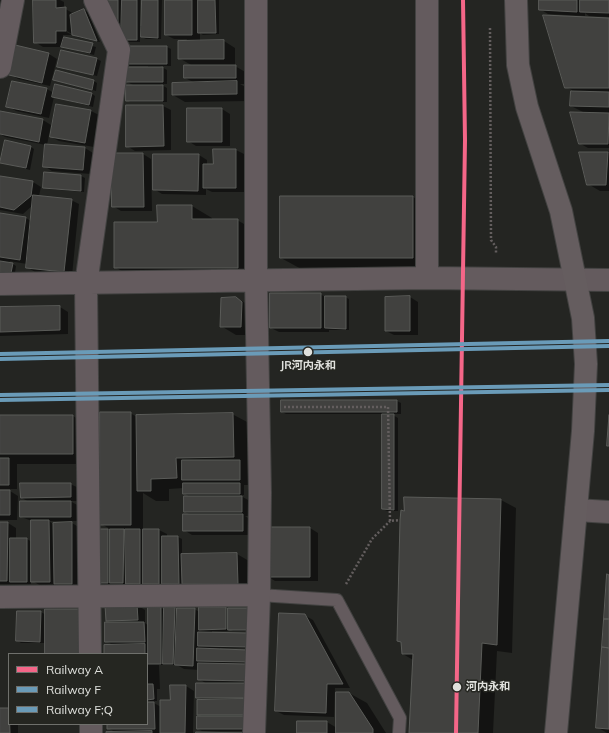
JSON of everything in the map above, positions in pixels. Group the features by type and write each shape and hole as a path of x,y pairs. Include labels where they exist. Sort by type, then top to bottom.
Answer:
{"street":[{"path":"0,67 13,0"},
{"path":"90,653 86,284 119,50 95,0"},
{"path":"254,733 260,595 260,493 256,280 256,0"},
{"path":"427,0 427,278"},
{"path":"516,0 518,65 527,107 561,211 577,281 583,318 586,364 583,431 556,733"},
{"path":"0,284 86,284 427,278 577,281 609,280"},
{"path":"576,510 609,512"},
{"path":"0,597 260,595"}],"lane":[{"path":"260,595 337,600 400,718 399,733"}],"path":[{"path":"490,23 491,240 496,247 496,261"},
{"path":"284,407 388,407 390,521"},
{"path":"337,600 372,539 390,521 400,520"}],"building":[{"path":"33,0 56,0 56,8 66,7 66,31 56,31 56,43 34,43"},
{"path":"102,0 118,0 118,29"},
{"path":"122,0 137,0 137,40 121,40"},
{"path":"142,0 158,0 158,38 141,37"},
{"path":"165,0 192,0 192,35 165,35"},
{"path":"198,0 215,0 216,33 198,33"},
{"path":"539,0 577,0 577,12 539,10"},
{"path":"580,0 609,0 609,13 580,12"},
{"path":"84,9 97,41 72,35 70,15"},
{"path":"543,15 609,18 609,88 565,88"},
{"path":"64,37 93,43 90,53 61,47"},
{"path":"224,40 224,59 178,59 178,41"},
{"path":"15,45 49,53 42,83 9,75"},
{"path":"126,46 167,46 167,64 126,64"},
{"path":"61,50 97,58 93,75 57,67"},
{"path":"184,65 236,65 236,78 184,78"},
{"path":"126,67 163,67 163,82 126,82"},
{"path":"56,70 94,80 92,90 53,80"},
{"path":"12,81 47,88 41,114 6,107"},
{"path":"237,81 237,94 172,95 172,83"},
{"path":"55,84 92,93 89,105 52,97"},
{"path":"126,85 163,85 163,101 126,101"},
{"path":"571,91 609,92 609,107 570,106"},
{"path":"56,104 91,110 85,143 50,137"},
{"path":"126,105 163,105 164,146 126,147"},
{"path":"187,108 222,108 222,142 187,142"},
{"path":"0,111 43,119 39,142 0,134"},
{"path":"570,112 609,113 608,144 579,144"},
{"path":"5,140 31,146 26,168 0,163"},
{"path":"45,144 85,147 83,170 43,167"},
{"path":"213,149 236,149 236,188 203,188 203,164 213,164"},
{"path":"579,152 608,152 606,185 587,185"},
{"path":"111,153 143,153 144,207 112,207"},
{"path":"153,154 199,154 198,191 153,190"},
{"path":"44,172 81,175 81,191 43,188"},
{"path":"0,176 33,181 31,196 14,210 0,207"},
{"path":"33,195 72,199 64,272 26,268"},
{"path":"280,196 413,196 413,258 280,258"},
{"path":"157,205 192,205 192,219 238,219 238,268 114,268 114,222 157,222"},
{"path":"0,213 26,217 20,260 0,257"},
{"path":"0,261 13,263 10,278 0,277"},
{"path":"270,293 321,293 321,328 270,328"},
{"path":"325,296 346,296 346,329 325,328"},
{"path":"410,296 410,331 385,331 385,297"},
{"path":"236,297 242,302 241,327 220,327 221,298"},
{"path":"60,306 60,330 0,332 0,307"},
{"path":"281,400 397,400 397,412 281,412"},
{"path":"100,412 131,412 131,525 100,525"},
{"path":"233,413 234,457 176,458 177,478 151,479 151,491 137,491 136,415"},
{"path":"382,414 394,414 394,510 382,509"},
{"path":"0,415 73,415 73,454 0,454"},
{"path":"609,415 609,446 607,446"},
{"path":"0,458 9,458 9,485 0,485"},
{"path":"182,460 240,460 240,480 182,480"},
{"path":"20,483 71,483 71,497 21,498"},
{"path":"183,483 240,483 240,494 183,494"},
{"path":"0,490 10,490 10,515 0,515"},
{"path":"184,496 242,496 242,512 184,512"},
{"path":"404,497 501,499 497,645 482,643 478,733 409,733 413,654 402,654 401,642 397,641 400,520 401,510 404,511"},
{"path":"20,501 71,501 71,517 20,517"},
{"path":"183,514 243,514 243,531 183,531"},
{"path":"31,520 49,520 50,582 31,582"},
{"path":"0,522 8,522 7,581 0,581"},
{"path":"72,522 72,584 54,584 53,523"},
{"path":"267,527 310,527 310,577 266,577"},
{"path":"97,529 108,529 108,583 97,583"},
{"path":"110,529 124,529 123,583 110,583"},
{"path":"125,529 140,529 140,584 126,584"},
{"path":"143,529 159,529 159,584 143,584"},
{"path":"162,536 178,536 179,584 162,584"},
{"path":"10,538 27,538 27,582 10,582"},
{"path":"237,553 238,584 182,584 181,554"},
{"path":"607,574 609,575 609,619 604,619"},
{"path":"137,604 138,620 106,621 105,605"},
{"path":"148,607 161,607 161,664 148,664"},
{"path":"164,607 175,607 173,664 163,664"},
{"path":"199,607 226,607 226,629 199,630"},
{"path":"177,608 195,608 193,666 175,665"},
{"path":"228,608 251,608 251,630 228,630"},
{"path":"45,609 86,609 86,653 45,653"},
{"path":"17,611 41,611 40,642 16,641"},
{"path":"279,613 305,614 343,684 327,684 326,713 275,711"},
{"path":"604,619 609,619 609,648 602,647"},
{"path":"105,622 144,622 145,642 105,642"},
{"path":"198,632 248,633 248,647 198,646"},
{"path":"145,644 145,653 104,653 104,645"},
{"path":"602,647 609,648 609,729 596,728"},
{"path":"197,648 248,650 247,662 197,661"},
{"path":"198,663 247,664 247,681 198,680"},
{"path":"196,683 247,683 247,698 196,698"},
{"path":"148,684 153,684 154,699 148,700"},
{"path":"170,685 186,685 185,733 160,733 160,700 170,700"},
{"path":"336,692 349,692 373,729 373,733 336,733"},
{"path":"247,699 247,715 197,715 197,700"},
{"path":"148,702 154,702 155,729 107,729 107,725 148,725"},
{"path":"0,708 8,708 8,725 10,725 10,733 0,733"},
{"path":"197,716 247,716 247,729 197,729"},
{"path":"297,721 327,721 327,733 297,733"},
{"path":"152,731 152,733 106,733 106,732"},
{"path":"196,732 246,733 196,733"}],"rail line":[{"name":"A","path":"456,733 465,140 463,0"},
{"name":"F","path":"0,354 609,341"},
{"name":"F;Q","path":"0,359 609,346"},
{"name":"F","path":"0,395 609,385"},
{"name":"F;Q","path":"0,400 609,390"}],"place":[{"name":"JR河内永和","path":"308,352"},
{"name":"河内永和","path":"457,687"}]}
